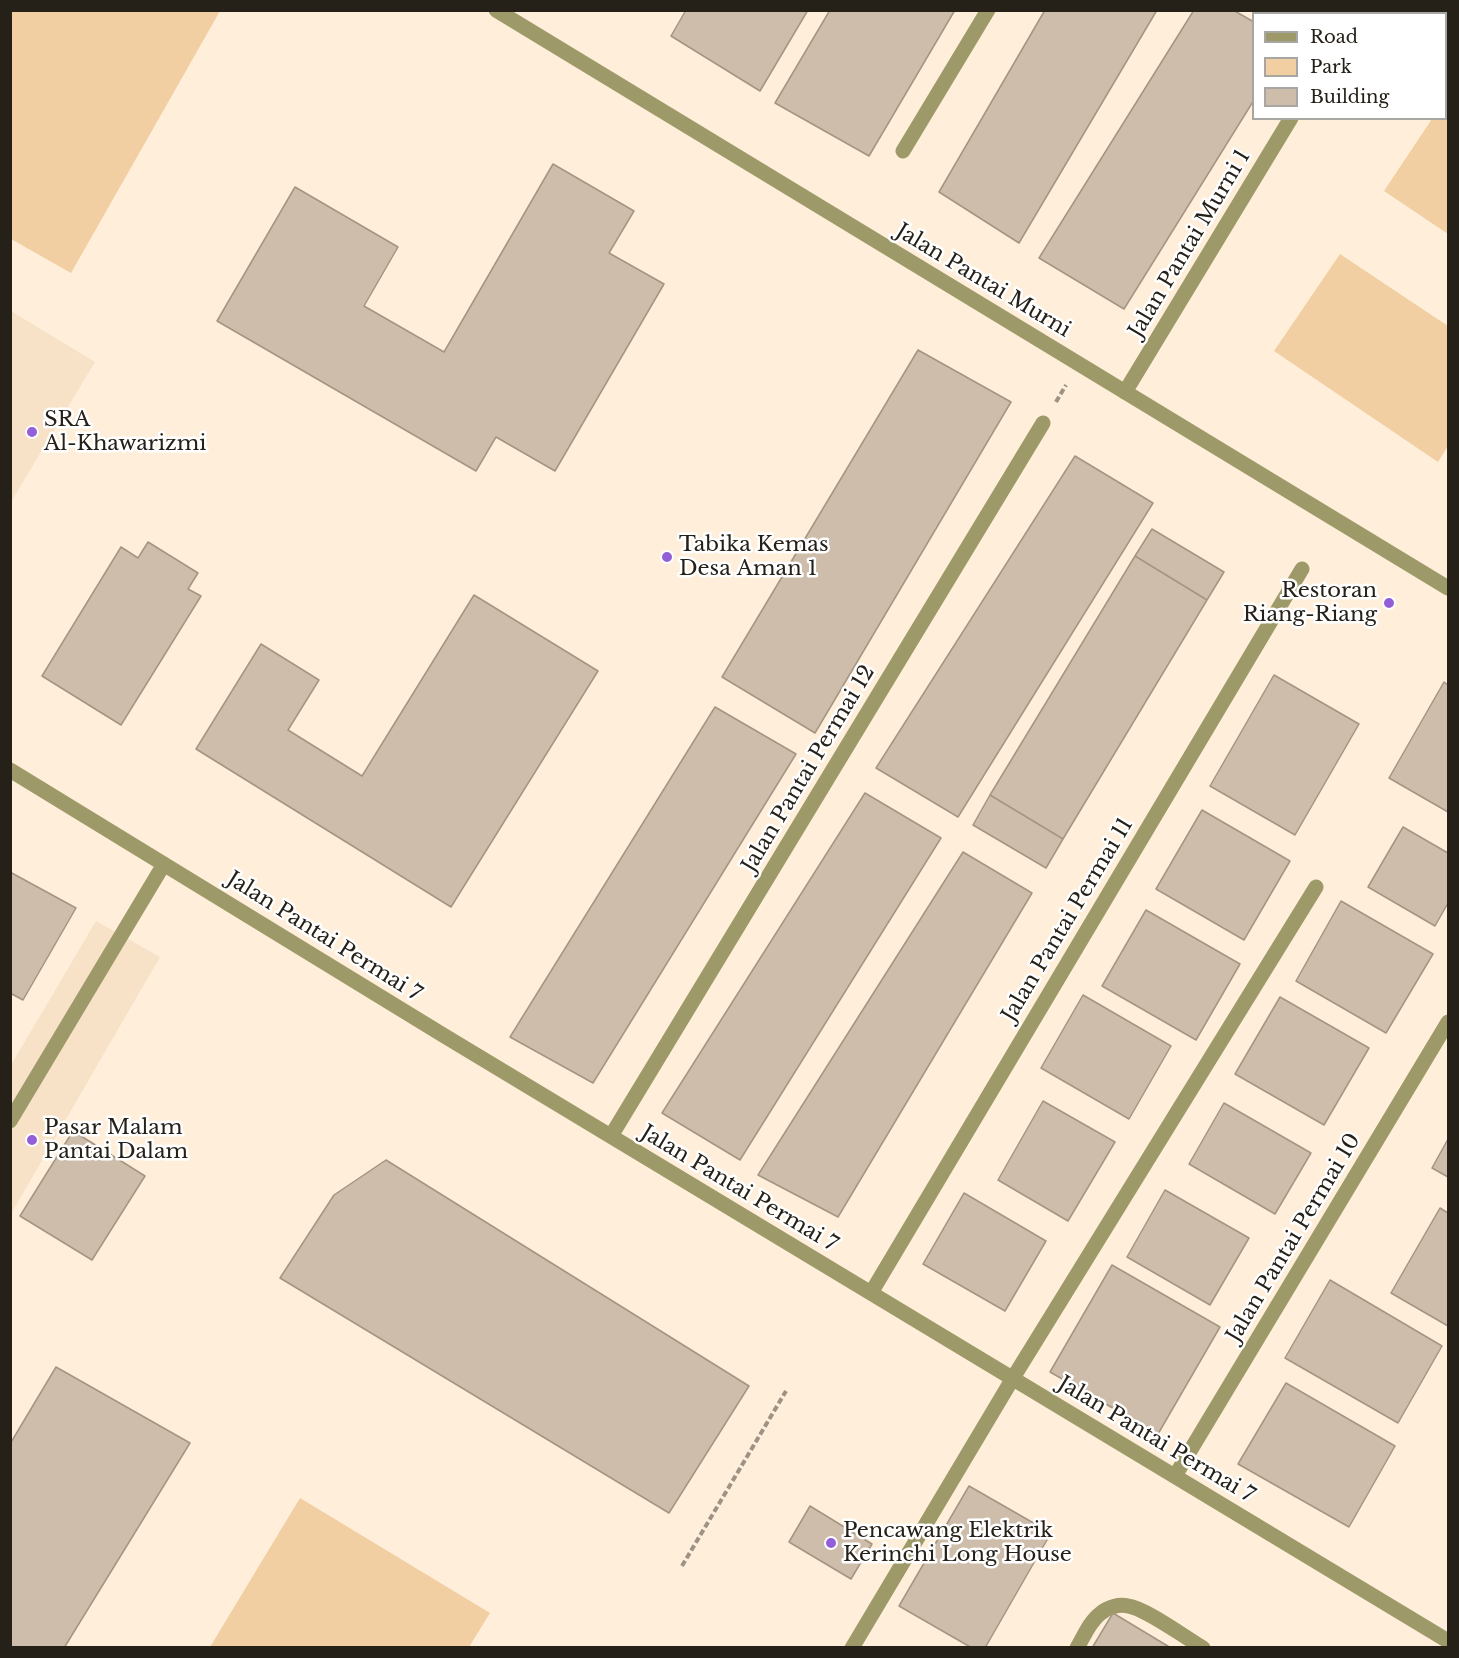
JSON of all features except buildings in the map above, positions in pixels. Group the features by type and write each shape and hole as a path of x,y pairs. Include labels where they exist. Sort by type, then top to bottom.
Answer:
{"street":[{"name":"Jalan Pantai Murni","path":"496,10 1449,588"},
{"path":"903,151 988,10"},
{"name":"Jalan Pantai Murni 1","path":"1125,392 1290,120"},
{"name":"Jalan Pantai Permai 12","path":"611,1136 1043,423"},
{"name":"Jalan Pantai Permai 11","path":"870,1293 1302,569"},
{"name":"Jalan Pantai Permai 7","path":"10,770 870,1293 1449,1641"},
{"path":"10,1121 164,864"},
{"path":"852,1647 1013,1378 1316,887"},
{"name":"Jalan Pantai Permai 10","path":"1175,1476 1449,1022"},
{"path":"1077,1647 1091,1623 1101,1612 1114,1606 1128,1606 1142,1610 1203,1647"}],"path":[{"path":"1043,423 1078,363"},
{"path":"682,1566 786,1391"}],"shaded area":[{"name":"SRA Al-Khawarizmi","path":"11,311 95,362 11,502"},
{"name":"Pasar Malam Pantai Dalam","path":"96,921 160,957 11,1214 11,1065"}],"green space":[{"path":"11,10 220,11 71,273 11,239"},
{"path":"1448,94 1448,234 1384,191 1431,120 1447,120"},
{"path":"1340,254 1448,326 1448,446 1438,462 1274,351"},
{"path":"300,1498 490,1613 469,1647 210,1647"}],"place":[{"name":"SRA Al-Khawarizmi","path":"32,432"},
{"name":"Tabika Kemas Desa Aman 1","path":"667,557"},
{"name":"Restoran Riang-Riang","path":"1389,603"},
{"name":"Pasar Malam Pantai Dalam","path":"32,1140"},
{"name":"Pencawang Elektrik Kerinchi Long House","path":"831,1543"}]}
